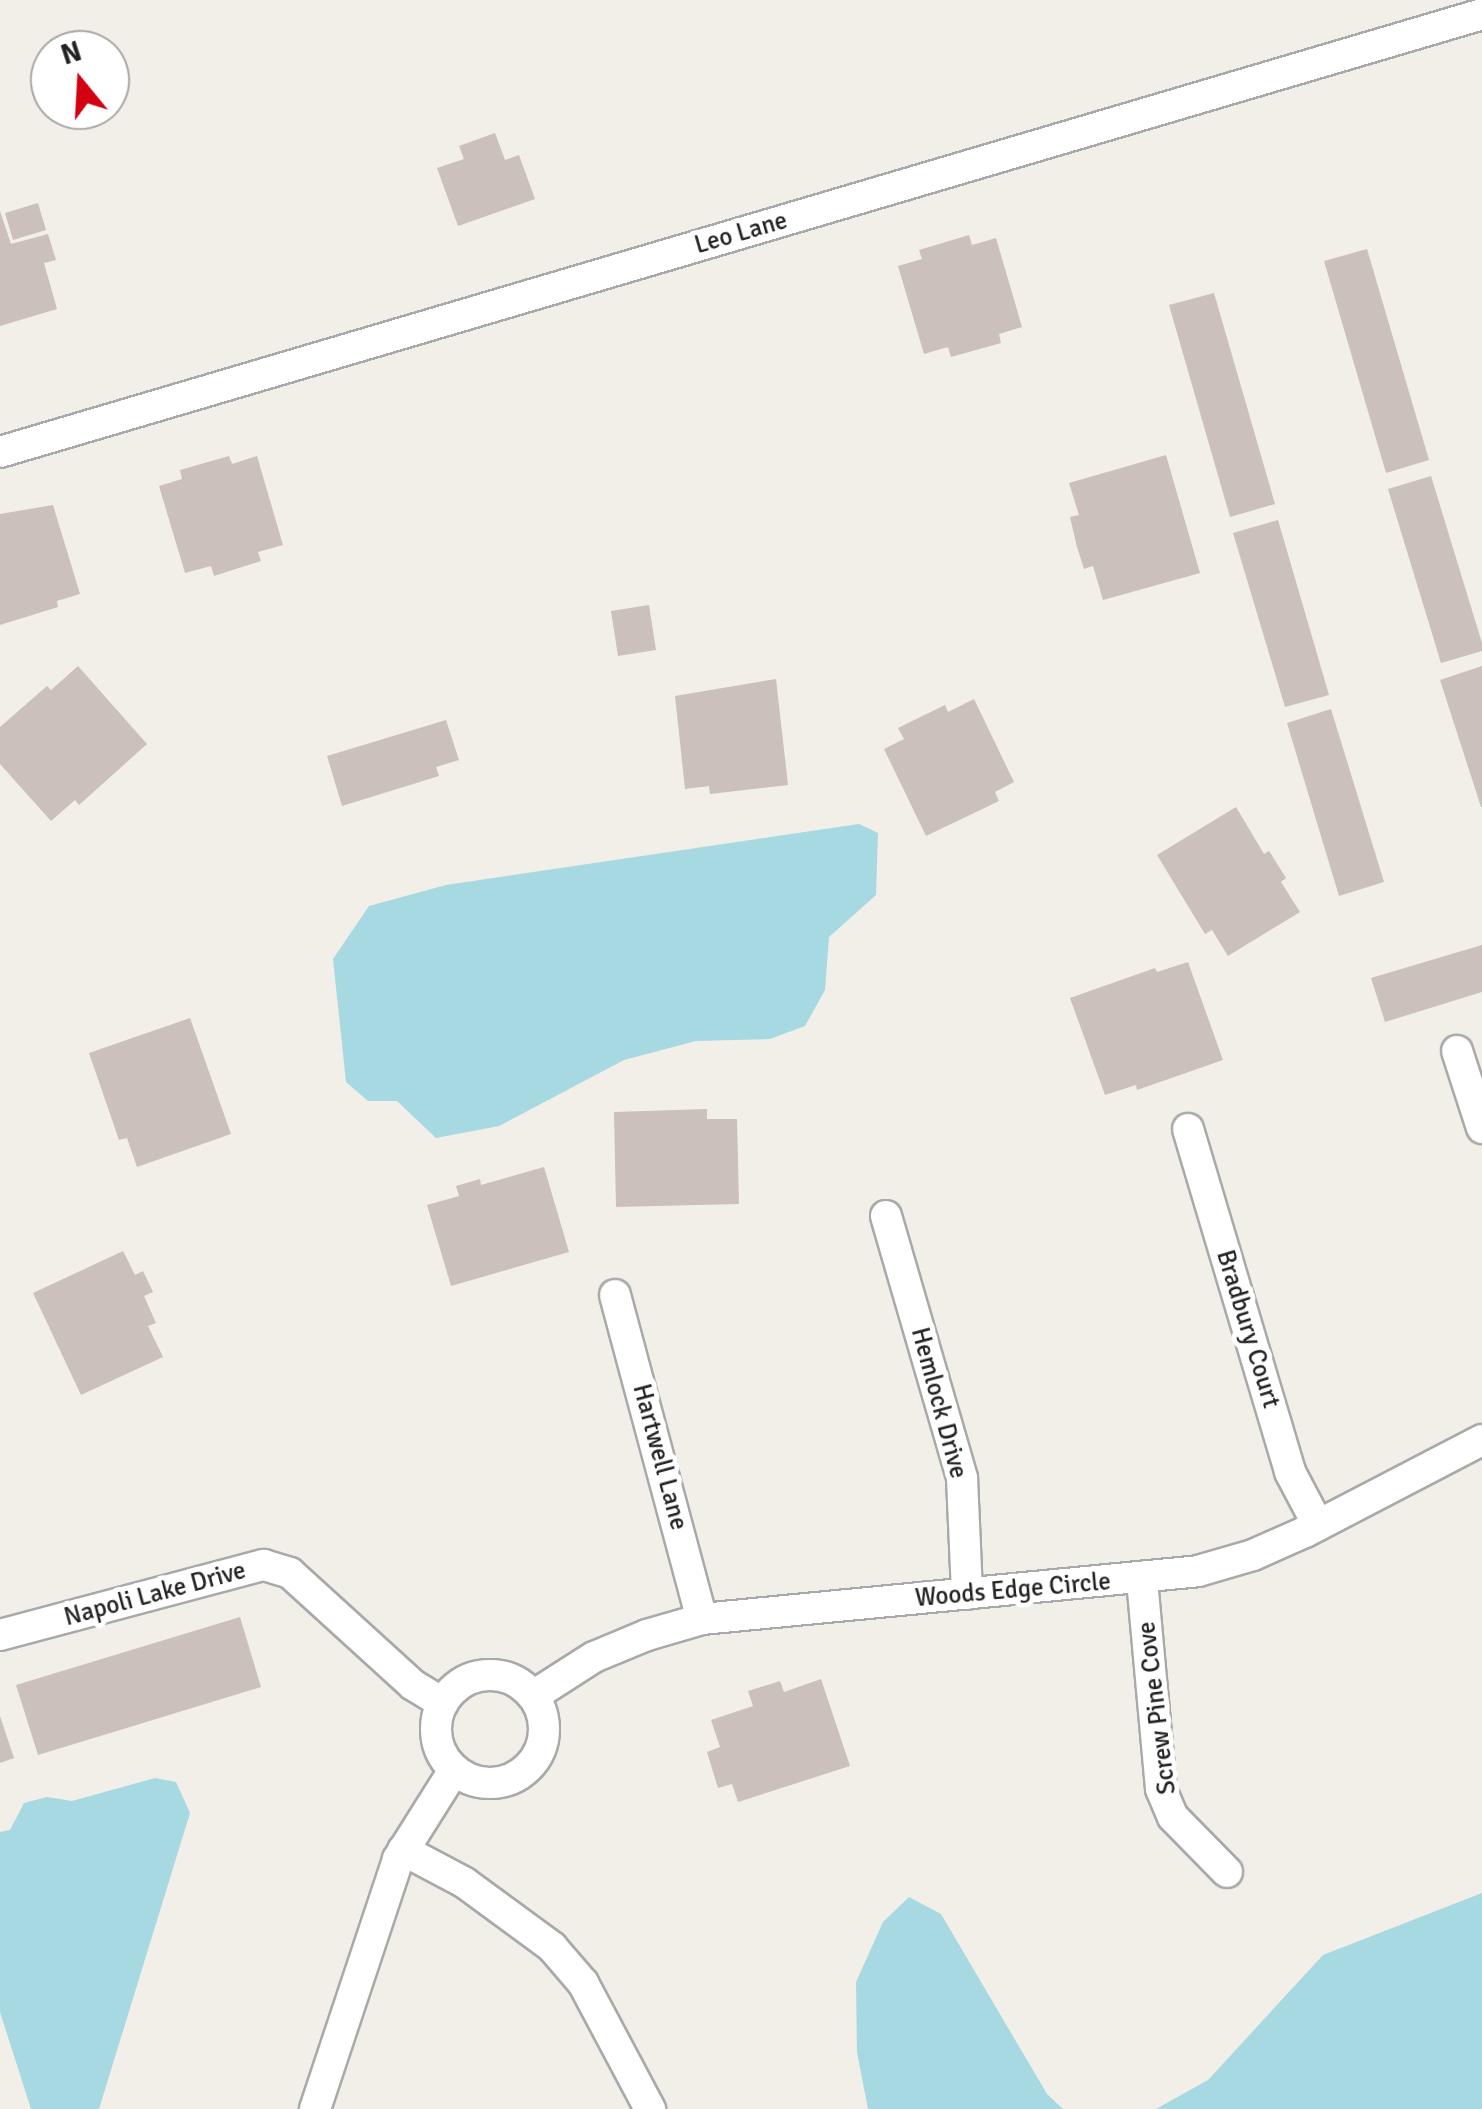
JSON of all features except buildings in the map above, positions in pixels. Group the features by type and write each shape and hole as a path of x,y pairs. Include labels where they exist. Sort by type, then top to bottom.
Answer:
{"street":[{"name":"Leo Lane","path":"0,452 1482,14"},
{"path":"1457,1051 1482,1128"},
{"name":"Bradbury Court","path":"1188,1129 1290,1472 1318,1525"},
{"name":"Hemlock Drive","path":"886,1216 962,1478 967,1594"},
{"name":"Hartwell Lane","path":"615,1295 702,1619"},
{"name":"Woods Edge Circle","path":"532,1696 594,1658 647,1635 702,1619 1142,1580 1198,1571 1253,1555 1482,1440"},
{"name":"Napoli Lake Drive","path":"0,1635 264,1566 290,1573 412,1684 443,1703"},
{"name":"Screw Pine Cove","path":"1142,1580 1161,1789 1173,1817 1227,1872"},
{"path":"479,1676 508,1678 532,1696 544,1725 542,1741 527,1768 499,1782 468,1778 454,1770 438,1746 436,1731 443,1703 464,1682 479,1676"},
{"path":"315,2109 377,1912 402,1850 454,1770"},
{"path":"402,1850 465,1883 552,1947 582,1982 650,2109"}],"water":[{"path":"859,824 878,833 876,895 829,937 825,990 805,1026 770,1039 696,1041 624,1060 499,1126 436,1138 397,1101 368,1101 346,1082 333,959 369,906 446,885"},
{"path":"155,1778 176,1782 190,1813 99,2109 31,2109 0,2012 0,1832 10,1830 24,1803 47,1797 72,1801"},
{"path":"1482,1893 1482,2109 1156,2109 1208,2080 1323,1955"},
{"path":"909,1897 941,1914 1047,2094 1063,2109 868,2109 857,2052 856,1982 883,1922"}]}
